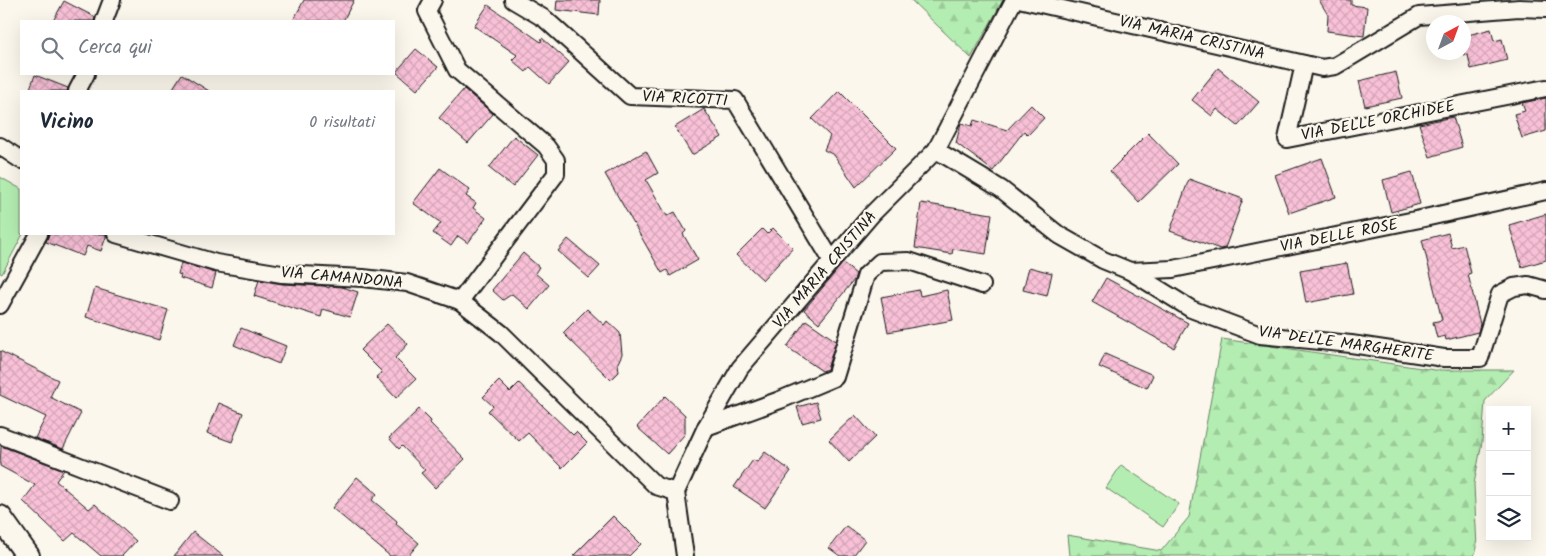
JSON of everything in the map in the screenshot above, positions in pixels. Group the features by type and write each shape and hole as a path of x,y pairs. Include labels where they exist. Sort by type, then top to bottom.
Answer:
{"main road":[{"path":"0,517 28,556"}],"street":[{"path":"104,20 112,0"},
{"path":"433,0 427,11 457,70 546,146 556,160 556,174 460,301"},
{"name":"VIA RICOTTI","path":"513,0 545,19 630,96 735,100 832,261"},
{"name":"VIA MARIA CRISTINA","path":"676,492 706,426 740,368 872,214 936,150 1014,0"},
{"name":"VIA MARIA CRISTINA","path":"1023,0 1322,68 1335,66 1419,16 1519,8 1546,9"},
{"name":"VIA DELLE ORCHIDEE","path":"1304,64 1287,140 1546,88"},
{"path":"78,90 85,75"},
{"path":"0,146 20,159"},
{"name":"VIA DELLE MARGHERITE","path":"936,150 1001,189 1059,235 1103,260 1130,271 1191,309 1260,335 1351,344 1444,358 1480,358 1500,294 1514,287 1528,285 1546,290"},
{"name":"VIA DELLE ROSE","path":"1130,271 1172,269 1420,219 1546,191"},
{"path":"0,306 38,235"},
{"name":"VIA CAMANDONA","path":"119,235 216,263 282,274 363,278 407,283 460,301 501,333 656,486 676,492"},
{"path":"706,426 780,400 836,377 866,275 880,262 909,261 982,285"},
{"path":"0,435 170,501"},
{"path":"676,492 687,552"}],"green space":[{"path":"911,0 1003,0 971,58"},
{"path":"0,177 20,188 20,235 22,235 2,274 0,273"},
{"path":"1222,339 1435,370 1514,370 1485,401 1482,442 1474,484 1477,548 1474,556 1069,556 1067,535 1161,551 1189,517"},
{"path":"1121,465 1179,504 1163,527 1106,488"}],"building":[{"path":"304,0 354,0 344,20 294,20"},
{"path":"557,0 600,0 599,15 556,10"},
{"path":"1319,0 1351,0 1351,5 1367,7 1364,36 1327,31 1328,15"},
{"path":"64,1 95,17 94,20 54,20"},
{"path":"488,5 541,42 542,38 569,62 549,84 530,67 526,72 512,60 517,55 474,26"},
{"path":"1491,29 1494,41 1502,39 1507,60 1471,69 1469,60 1471,60 1471,34"},
{"path":"416,49 438,67 417,90 396,72"},
{"path":"1218,68 1259,102 1238,126 1217,109 1212,116 1192,100"},
{"path":"1396,72 1402,98 1365,106 1359,81"},
{"path":"35,75 68,88 67,90 29,90"},
{"path":"181,75 184,75 207,90 172,90"},
{"path":"464,89 493,114 468,143 439,118"},
{"path":"839,91 896,148 856,187 834,155 824,150 830,136 812,119"},
{"path":"1546,98 1546,131 1522,138 1514,114 1525,111 1522,103"},
{"path":"1031,105 1044,118 1028,135 1024,131 993,171 956,143 961,123 972,126 974,120 1007,130"},
{"path":"704,109 722,137 692,155 675,127"},
{"path":"1453,117 1462,147 1430,157 1419,124"},
{"path":"1148,133 1178,164 1139,202 1110,171"},
{"path":"514,136 538,155 513,187 489,168"},
{"path":"646,151 658,173 646,180 667,216 675,212 686,231 683,234 698,260 670,276 667,270 662,273 605,174"},
{"path":"1322,158 1336,197 1289,213 1275,175"},
{"path":"440,168 470,190 466,196 476,203 473,208 486,218 468,243 458,236 451,246 433,233 441,223 413,203"},
{"path":"1412,172 1420,204 1391,212 1383,180"},
{"path":"1189,179 1243,199 1225,248 1220,249 1170,231"},
{"path":"921,203 992,214 986,254 953,249 952,254 915,248"},
{"path":"1546,214 1546,260 1522,267 1509,225"},
{"path":"773,228 793,248 763,280 736,255 762,229 767,234"},
{"path":"1448,233 1452,248 1464,245 1471,273 1468,274 1480,324 1478,332 1446,340 1445,336 1437,338 1433,322 1442,320 1422,240"},
{"path":"49,235 106,235 101,251 87,246 83,256 46,242"},
{"path":"568,239 600,266 589,278 558,251"},
{"path":"523,253 539,267 535,273 549,285 529,309 512,294 503,300 492,290"},
{"path":"181,263 216,273 212,288 180,278 181,275 178,274"},
{"path":"843,263 856,274 854,280 819,323 804,310"},
{"path":"1347,263 1353,294 1306,303 1300,271"},
{"path":"1029,267 1052,273 1047,296 1023,290"},
{"path":"1106,278 1188,323 1174,348 1092,302"},
{"path":"259,280 329,288 330,286 342,287 358,292 350,317 323,309 321,317 254,296"},
{"path":"95,288 168,310 159,340 86,317"},
{"path":"919,290 920,296 947,290 953,320 888,332 881,297"},
{"path":"587,309 604,325 607,321 620,333 622,354 618,363 619,372 611,380 563,333"},
{"path":"806,320 836,341 827,369 822,371 787,347"},
{"path":"387,324 408,344 395,358 416,379 396,398 376,377 382,372 360,350"},
{"path":"241,328 286,346 279,364 234,345"},
{"path":"0,351 58,380 50,397 81,413 63,449 35,438 46,417 0,395"},
{"path":"1105,354 1153,375 1147,388 1099,367"},
{"path":"499,381 510,392 519,383 573,435 576,432 587,443 562,468 528,433 519,441 488,411 493,406 483,397"},
{"path":"665,396 685,415 685,434 667,454 637,427"},
{"path":"816,402 821,418 802,423 797,407"},
{"path":"219,403 243,413 232,442 207,433"},
{"path":"419,409 465,459 435,488 421,473 425,470 402,446 399,449 389,438"},
{"path":"855,415 875,437 849,462 829,440"},
{"path":"1,446 64,470 56,481 89,509 95,504 136,541 122,556 101,556 74,533 65,541 23,501 35,485 0,466"},
{"path":"765,452 791,471 765,508 734,487 753,460 757,462"},
{"path":"357,477 377,494 372,500 397,521 396,524 419,543 408,556 390,556 332,508"},
{"path":"613,516 641,544 629,556 573,556"},
{"path":"846,526 865,540 853,556 840,556 829,548"},
{"path":"193,532 223,556 174,556"}]}
